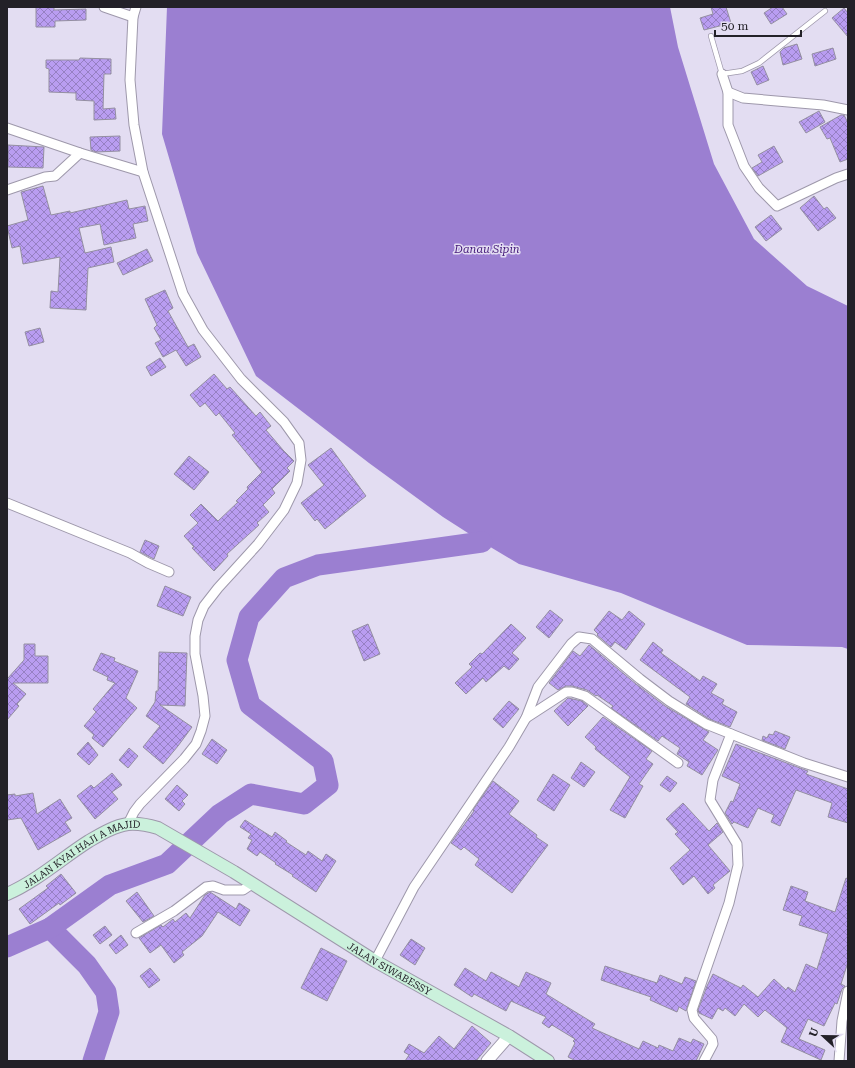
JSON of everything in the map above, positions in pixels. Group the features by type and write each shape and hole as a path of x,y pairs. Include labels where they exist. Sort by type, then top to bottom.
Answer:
{"main road":[{"name":"JALAN KYAI HAJI A MAJID","path":"7,894 32,880 101,834 115,827 128,824 145,824 158,828 234,872"},
{"name":"JALAN SIWABESSY","path":"234,872 375,961 509,1036 548,1061"}],"street":[{"path":"104,7 133,17"},
{"path":"128,824 140,804 184,759 196,744 205,716 203,696 195,654 195,636 198,620 204,606 213,594 258,544 284,510 297,483 300,460 299,443 284,422 240,379 203,330 183,294 143,172 134,125 130,80 133,17 136,7"},
{"path":"722,74 728,92 728,125 744,166 759,188 777,206 836,178 848,174"},
{"path":"728,92 743,98 823,105 848,110"},
{"path":"7,128 80,153 143,172"},
{"path":"7,190 45,177 55,176 80,153"},
{"path":"7,503 130,553 169,572"},
{"path":"375,961 414,887 457,821 509,747 526,718 538,687 571,644 580,637 588,637 598,643 640,679 669,701 706,724 804,764 848,777"},
{"path":"526,718 566,692 578,693 678,763"},
{"path":"704,1061 713,1044 712,1039 694,1018 692,1010 730,903 738,865 737,844 710,800 713,780 731,734"},
{"path":"136,932 174,911 206,887 213,886 224,890 243,890 252,884"},
{"path":"839,1061 844,1050 842,1021 848,992"},
{"path":"487,1061 509,1036"}],"lane":[{"path":"711,36 722,74 742,71 759,63 825,11"}],"water":[{"name":"Danau Sipin","path":"167,7 670,7 678,47 714,164 754,239 807,286 848,306 848,649 842,647 747,645 621,593 519,564 443,517 369,463 256,376 197,253 162,134"}],"building":[{"path":"36,7 54,7 54,10 86,9 86,20 55,21 55,27 36,27"},
{"path":"711,7 726,7 731,23 704,30 700,18 713,14"},
{"path":"773,7 782,7 787,14 771,24 764,13"},
{"path":"844,8 848,13 848,37 832,18"},
{"path":"797,44 802,59 783,65 780,52 784,48"},
{"path":"833,48 836,59 815,66 812,54"},
{"path":"80,58 111,59 111,74 104,74 103,109 115,108 116,119 94,120 94,101 76,100 76,93 49,92 49,69 46,68 46,60 79,60"},
{"path":"763,66 769,80 757,85 751,72"},
{"path":"819,111 825,122 806,133 799,122"},
{"path":"841,115 844,115 848,123 848,159 840,162 830,138 827,139 820,127"},
{"path":"120,136 120,151 96,152 91,150 90,137"},
{"path":"8,145 44,147 43,168 8,167"},
{"path":"774,146 783,162 758,176 752,168 762,162 758,155"},
{"path":"43,186 51,215 70,211 70,213 127,200 129,209 145,206 148,221 133,224 136,238 104,245 100,224 79,228 85,253 111,247 114,262 88,268 86,310 50,308 51,291 58,292 60,257 23,264 20,246 12,248 7,226 28,220 21,192"},
{"path":"814,196 824,209 827,207 836,218 818,231 800,208"},
{"path":"771,215 782,229 766,241 755,227"},
{"path":"147,249 153,261 123,275 117,263"},
{"path":"165,290 173,308 168,311 188,347 194,344 201,357 186,366 176,350 163,357 155,343 161,340 154,328 157,325 145,299"},
{"path":"40,328 44,342 29,346 25,332"},
{"path":"160,358 166,367 151,376 146,367"},
{"path":"214,374 227,389 230,387 256,416 260,412 271,426 266,430 294,461 287,468 290,471 272,489 275,493 263,505 269,512 257,523 259,525 227,554 228,556 214,571 192,548 194,547 184,536 198,523 190,515 201,504 218,521 238,502 236,501 248,489 247,487 262,472 232,435 235,433 219,413 216,416 205,403 200,407 190,395"},
{"path":"331,448 366,496 325,529 317,519 315,521 301,503 324,485 308,465"},
{"path":"189,456 209,472 194,490 174,474"},
{"path":"145,540 159,546 154,559 140,552"},
{"path":"165,586 191,597 183,616 157,606"},
{"path":"550,610 563,620 549,638 536,627"},
{"path":"609,611 622,620 629,611 645,624 626,650 615,642 611,647 597,635 598,634 594,630"},
{"path":"368,624 380,654 364,661 352,631"},
{"path":"511,624 526,638 512,653 519,659 509,670 504,666 486,682 483,678 466,694 455,683 472,667 469,664 480,653 482,654"},
{"path":"653,642 663,650 661,653 700,681 703,676 717,684 711,693 724,700 722,704 737,712 730,727 709,719 686,704 690,697 640,660"},
{"path":"24,644 35,644 35,656 48,656 48,683 13,683 26,694 17,704 19,706 7,720 7,677 8,678 24,660"},
{"path":"589,645 665,706 709,732 703,740 718,750 702,775 687,766 689,762 677,754 680,748 662,736 658,741 611,708 613,706 597,695 596,696 587,690 572,686 566,686 558,690 549,683 573,651 580,656"},
{"path":"159,652 187,653 185,706 160,705 192,727 163,764 143,747 160,726 146,716 155,702 156,691 158,691"},
{"path":"101,653 115,658 114,661 138,671 126,698 137,708 103,747 92,738 94,735 84,726 96,712 93,709 115,683 107,680 108,677 93,670"},
{"path":"568,698 582,701 588,706 568,726 554,711"},
{"path":"509,701 519,709 503,728 493,719"},
{"path":"603,717 652,751 646,759 653,764 639,784 643,786 625,818 610,810 630,777 595,749 596,747 585,737"},
{"path":"775,731 790,737 785,749 762,740 763,736 767,738 769,734 773,735"},
{"path":"212,739 227,750 217,764 202,754"},
{"path":"88,742 98,755 89,765 77,754"},
{"path":"736,744 808,771 806,774 848,789 848,823 828,817 832,803 796,790 780,826 771,822 774,815 758,808 748,828 734,822 732,824 725,813 731,801 733,802 740,784 722,776"},
{"path":"129,748 138,756 128,768 119,760"},
{"path":"581,762 595,772 584,787 571,778"},
{"path":"112,773 122,785 112,792 118,799 95,819 77,796 91,785 94,788"},
{"path":"553,774 570,785 554,811 537,800"},
{"path":"667,776 677,783 670,792 660,785"},
{"path":"493,781 519,801 509,814 537,835 536,837 548,845 512,893 475,865 479,859 464,847 461,850 451,843"},
{"path":"177,785 188,795 182,801 185,804 179,811 165,799"},
{"path":"33,793 37,814 60,799 72,818 65,822 71,831 38,850 21,818 7,820 7,795 15,794 15,796"},
{"path":"683,803 709,831 717,823 723,832 708,845 730,871 713,885 715,888 708,894 694,876 683,885 670,868 690,850 675,834 678,832 666,819"},
{"path":"245,820 272,837 275,832 287,841 286,842 306,855 308,851 322,861 326,854 336,861 316,892 260,852 257,856 247,849 252,840 248,838 251,834 240,827"},
{"path":"61,874 76,893 60,905 59,903 30,924 19,909 48,888 46,886"},
{"path":"846,878 848,879 848,962 841,984 845,986 842,989 837,1004 835,1003 824,1026 808,1019 799,1039 825,1050 821,1060 781,1042 787,1028 765,1010 758,1017 744,1004 735,1016 725,1008 723,1011 718,1008 712,1019 699,1013 698,1010 713,974 741,988 743,985 758,997 774,979 786,990 788,987 795,992 806,964 817,969 828,934 799,925 802,916 783,910 791,886 808,892 805,901 835,912"},
{"path":"137,892 154,916 143,922 126,901"},
{"path":"210,892 236,909 239,903 250,910 240,926 218,912 202,936 182,952 184,955 174,963 161,945 150,953 139,938 161,925 163,927 173,919 175,922 186,913 190,918 205,895"},
{"path":"105,926 112,935 100,944 93,935"},
{"path":"121,935 128,945 116,954 109,945"},
{"path":"411,939 425,948 415,965 400,955"},
{"path":"321,948 347,961 327,1001 301,988"},
{"path":"605,966 657,983 660,975 682,984 685,977 696,981 686,1011 679,1007 677,1012 650,1000 651,997 601,980"},
{"path":"150,968 160,980 149,988 140,976"},
{"path":"465,968 486,981 491,972 519,987 526,972 551,983 546,994 595,1024 592,1028 639,1049 643,1041 658,1048 659,1045 673,1051 679,1038 691,1043 693,1039 704,1044 696,1061 576,1061 568,1057 575,1043 573,1041 575,1039 552,1025 549,1028 542,1023 546,1017 511,1001 506,1011 474,994 472,997 454,985"},
{"path":"472,1026 491,1043 476,1061 405,1061 409,1055 404,1052 409,1044 424,1053 439,1036 454,1049"}],"waterway":[{"path":"7,947 50,928 110,885 167,864 220,814 251,794 304,804 328,785 323,761 250,705 237,660 249,617 284,578 318,565 482,542"},
{"path":"50,928 87,965 106,992 109,1012 93,1061"}]}
